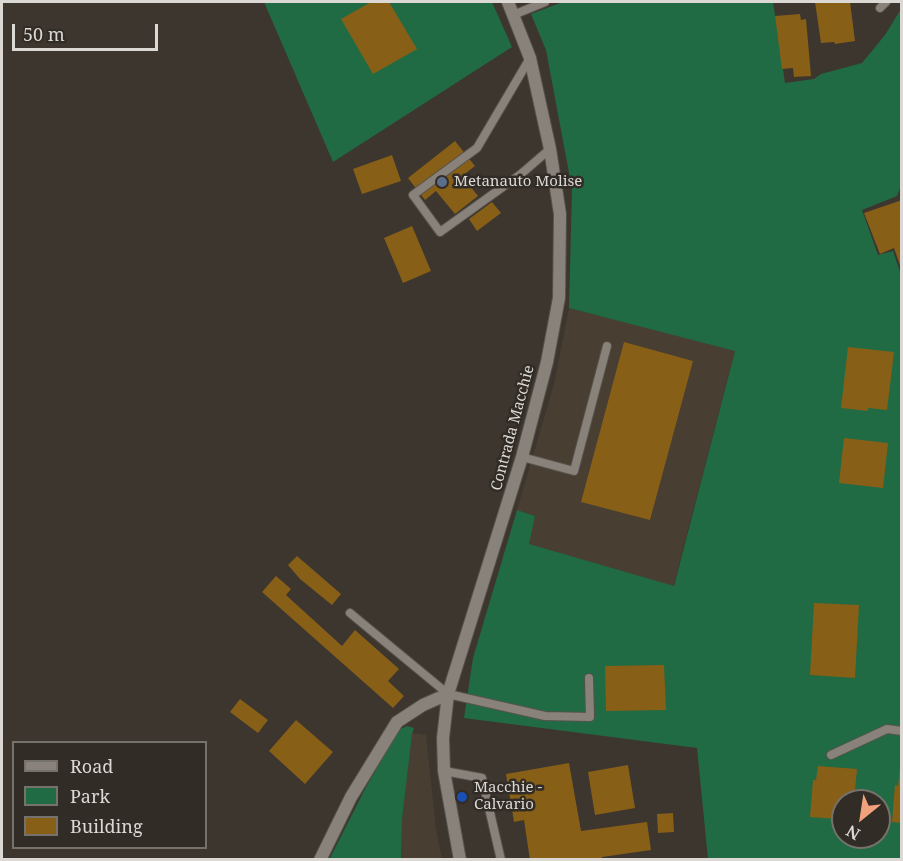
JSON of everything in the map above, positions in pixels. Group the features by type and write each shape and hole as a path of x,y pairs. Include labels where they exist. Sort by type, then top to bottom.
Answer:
{"street":[{"name":"Contrada Macchie","path":"460,860 444,771 443,738 448,694 522,457 547,363 559,298 560,214 550,149 530,58 508,2"},
{"path":"320,860 351,797 397,722 423,705 448,694"}],"lane":[{"path":"513,15 545,2"},
{"path":"530,58 477,148 413,195 440,232 521,174 550,149"},
{"path":"522,457 574,471 606,346"},
{"path":"350,613 448,694 545,716 590,717 589,678"},
{"path":"831,755 887,729 902,731"},
{"path":"444,771 482,778 501,860"}],"shaded area":[{"path":"569,308 735,350 673,587 528,544 535,516 517,510 554,384"},
{"path":"412,733 426,735 436,829 442,859 401,860 402,820"}],"green space":[{"path":"264,2 492,2 512,47 333,162"},
{"path":"563,2 773,2 785,83 814,79 821,74 862,63 885,35 901,9 901,185 897,196 862,210 878,255 893,251 901,275 901,859 708,859 697,748 464,718 473,658 517,510 535,516 529,544 674,586 735,351 569,308 572,189 546,50 531,14"},
{"path":"407,726 414,728 402,820 401,859 329,860 366,787 399,730"}],"building":[{"path":"371,2 389,2 417,49 373,74 341,19"},
{"path":"815,2 850,2 855,41 835,44 834,42 821,43"},
{"path":"800,14 801,20 806,19 811,76 794,77 793,68 782,69 775,16"},
{"path":"455,141 475,166 462,176 478,196 455,214 436,191 425,200 408,178"},
{"path":"392,155 401,181 362,194 353,169"},
{"path":"902,200 901,268 894,248 880,254 864,213"},
{"path":"492,202 501,213 477,231 469,219"},
{"path":"412,226 431,271 403,283 384,238"},
{"path":"624,342 693,361 650,520 581,502"},
{"path":"848,347 894,352 887,410 868,408 868,411 841,408"},
{"path":"844,438 888,443 883,488 839,483"},
{"path":"297,556 341,594 332,605 300,579 288,565"},
{"path":"276,576 291,589 286,595 342,646 355,630 399,669 388,681 404,696 393,708 262,592"},
{"path":"814,603 859,605 855,678 810,675"},
{"path":"664,665 666,710 606,711 605,666"},
{"path":"240,699 268,720 258,733 230,712"},
{"path":"296,720 333,752 305,784 269,751"},
{"path":"569,763 581,831 647,822 651,850 602,857 602,860 530,860 524,820 514,822 506,774"},
{"path":"628,765 635,808 595,815 588,772"},
{"path":"818,766 857,769 855,789 831,789 831,818 810,817 813,780 816,780"},
{"path":"900,768 902,768 902,823 892,822 895,785 898,786"},
{"path":"673,813 674,832 658,833 657,814"}],"place":[{"name":"Metanauto Molise","path":"442,182"},
{"name":"Macchie - Calvario","path":"462,797"}]}
